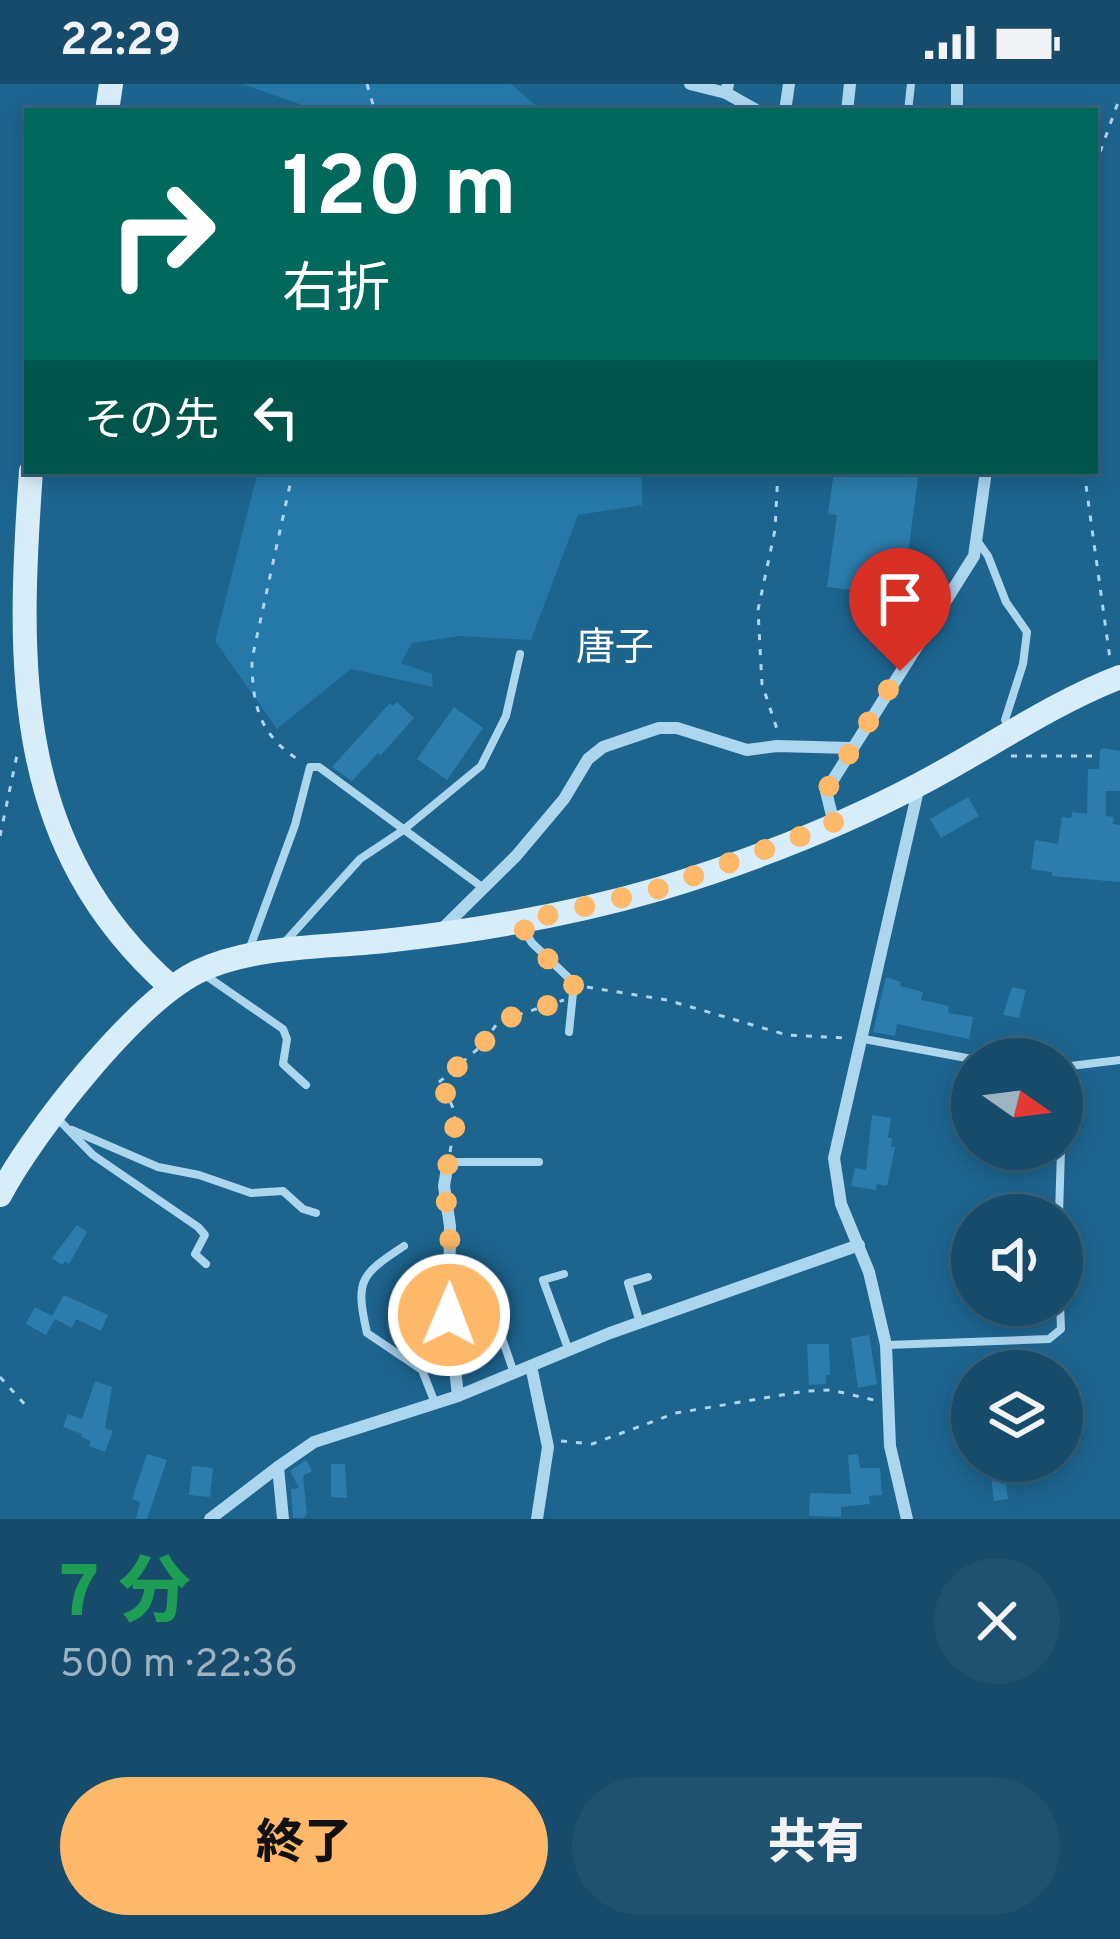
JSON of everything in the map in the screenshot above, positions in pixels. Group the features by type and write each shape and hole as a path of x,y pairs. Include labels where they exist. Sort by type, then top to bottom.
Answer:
{"street":[{"path":"690,84 727,88 754,108"},
{"path":"31,474 26,694 44,786 92,897 121,940 171,987"},
{"path":"834,824 826,791 974,556 986,474"},
{"path":"0,1195 64,1123 124,1034 171,987 199,971 246,957 520,922 658,889 834,824 920,785 1116,678"},
{"path":"437,934 564,799 587,759 603,747 658,728 677,728 747,750 850,748"},
{"path":"907,1519 890,1446 886,1345 859,1244 841,1204 834,1158 920,785"},
{"path":"448,1162 444,1186 450,1226 449,1315 458,1396"},
{"path":"210,1519 314,1442 458,1396 640,1323 859,1244"},
{"path":"531,1366 547,1439 537,1519"},
{"path":"278,1467 283,1519"}],"lane":[{"path":"978,541 1006,602 1027,632 1015,699 1005,720 1012,731"},
{"path":"275,953 360,859 403,831 481,766 506,716 520,654"},
{"path":"246,957 295,825 310,767 319,766 483,887"},
{"path":"520,922 532,944 574,983 568,1032"},
{"path":"199,971 283,1029 287,1039 283,1064 306,1085"},
{"path":"864,1039 951,1056"},
{"path":"1083,1064 1120,1060"},
{"path":"64,1123 158,1167 251,1193 283,1191 303,1209 316,1213"},
{"path":"64,1123 93,1155 198,1227 205,1234 195,1254 206,1264"},
{"path":"448,1162 539,1162"},
{"path":"404,1246 368,1270 360,1286 361,1307 367,1333 422,1370 435,1403"},
{"path":"564,1274 543,1280 568,1351"},
{"path":"640,1323 628,1283 648,1277"},
{"path":"886,1345 1049,1340 1061,1326"},
{"path":"502,1338 514,1373"}],"path":[{"path":"1098,158 1120,97"},
{"path":"291,474 252,659 252,687 262,725 281,748 310,767"},
{"path":"777,746 778,725 767,710 762,684 758,610 775,530 778,474"},
{"path":"1084,474 1116,678"},
{"path":"0,836 20,742 31,737"},
{"path":"993,757 1093,755"},
{"path":"574,983 668,1000 787,1035 864,1039"},
{"path":"448,1162 457,1115 438,1083 481,1047 499,1021 571,998"},
{"path":"0,1377 28,1408"},
{"path":"547,1439 592,1444 676,1412 806,1390 831,1390 888,1402"}],"shaded area":[{"path":"243,84 511,84 539,108 311,108"},
{"path":"257,474 642,474 642,505 578,515 531,640 460,636 412,643 401,663 432,674 433,687 351,669 277,729 215,641"}],"building":[{"path":"834,474 919,474 902,597 875,593 870,623 854,621 858,591 827,587 837,515 828,514"},
{"path":"397,702 414,718 380,756 378,753 352,781 332,767 390,703"},
{"path":"454,707 483,728 447,780 417,759"},
{"path":"1103,748 1120,751 1120,791 1106,791 1106,816 1120,825 1120,882 1052,876 1052,872 1031,869 1035,840 1058,844 1062,817 1071,818 1072,812 1087,814 1088,769 1099,769"},
{"path":"968,797 979,816 941,838 930,819"},
{"path":"886,977 923,992 921,1000 949,1006 948,1013 973,1017 969,1038 897,1024 895,1036 873,1032"},
{"path":"1012,987 1026,990 1019,1018 1003,1015"},
{"path":"872,1115 891,1118 888,1138 895,1147 887,1186 877,1184 876,1190 851,1186 855,1168 866,1170"},
{"path":"77,1225 87,1232 69,1264 62,1265 52,1258"},
{"path":"64,1295 108,1315 101,1331 76,1319 72,1328 55,1319 46,1335 26,1324 35,1307 52,1316"},
{"path":"869,1335 877,1384 858,1388 851,1338"},
{"path":"807,1344 829,1344 826,1384 809,1385"},
{"path":"95,1381 112,1387 105,1428 113,1431 105,1452 89,1446 91,1441 82,1434 63,1427 68,1414 82,1419"},
{"path":"147,1454 167,1460 147,1519 136,1519 140,1502 132,1499"},
{"path":"858,1454 860,1468 880,1468 882,1495 869,1496 870,1504 841,1507 841,1517 809,1516 810,1493 851,1494 848,1455"},
{"path":"306,1460 312,1471 303,1476 307,1514 293,1518 291,1489 299,1488 290,1471"},
{"path":"331,1464 345,1464 347,1498 331,1497"},
{"path":"192,1466 213,1468 210,1497 189,1495"},
{"path":"992,1482 1006,1482 1008,1499 994,1501"}],"district":[{"name":"唐子","path":"615,646"}],"route":[{"path":"449,1315 450,1226 444,1186 457,1115 438,1083 481,1047 499,1021 571,998 574,983 532,944 520,922 658,889 834,824 826,791 900,671"}]}
